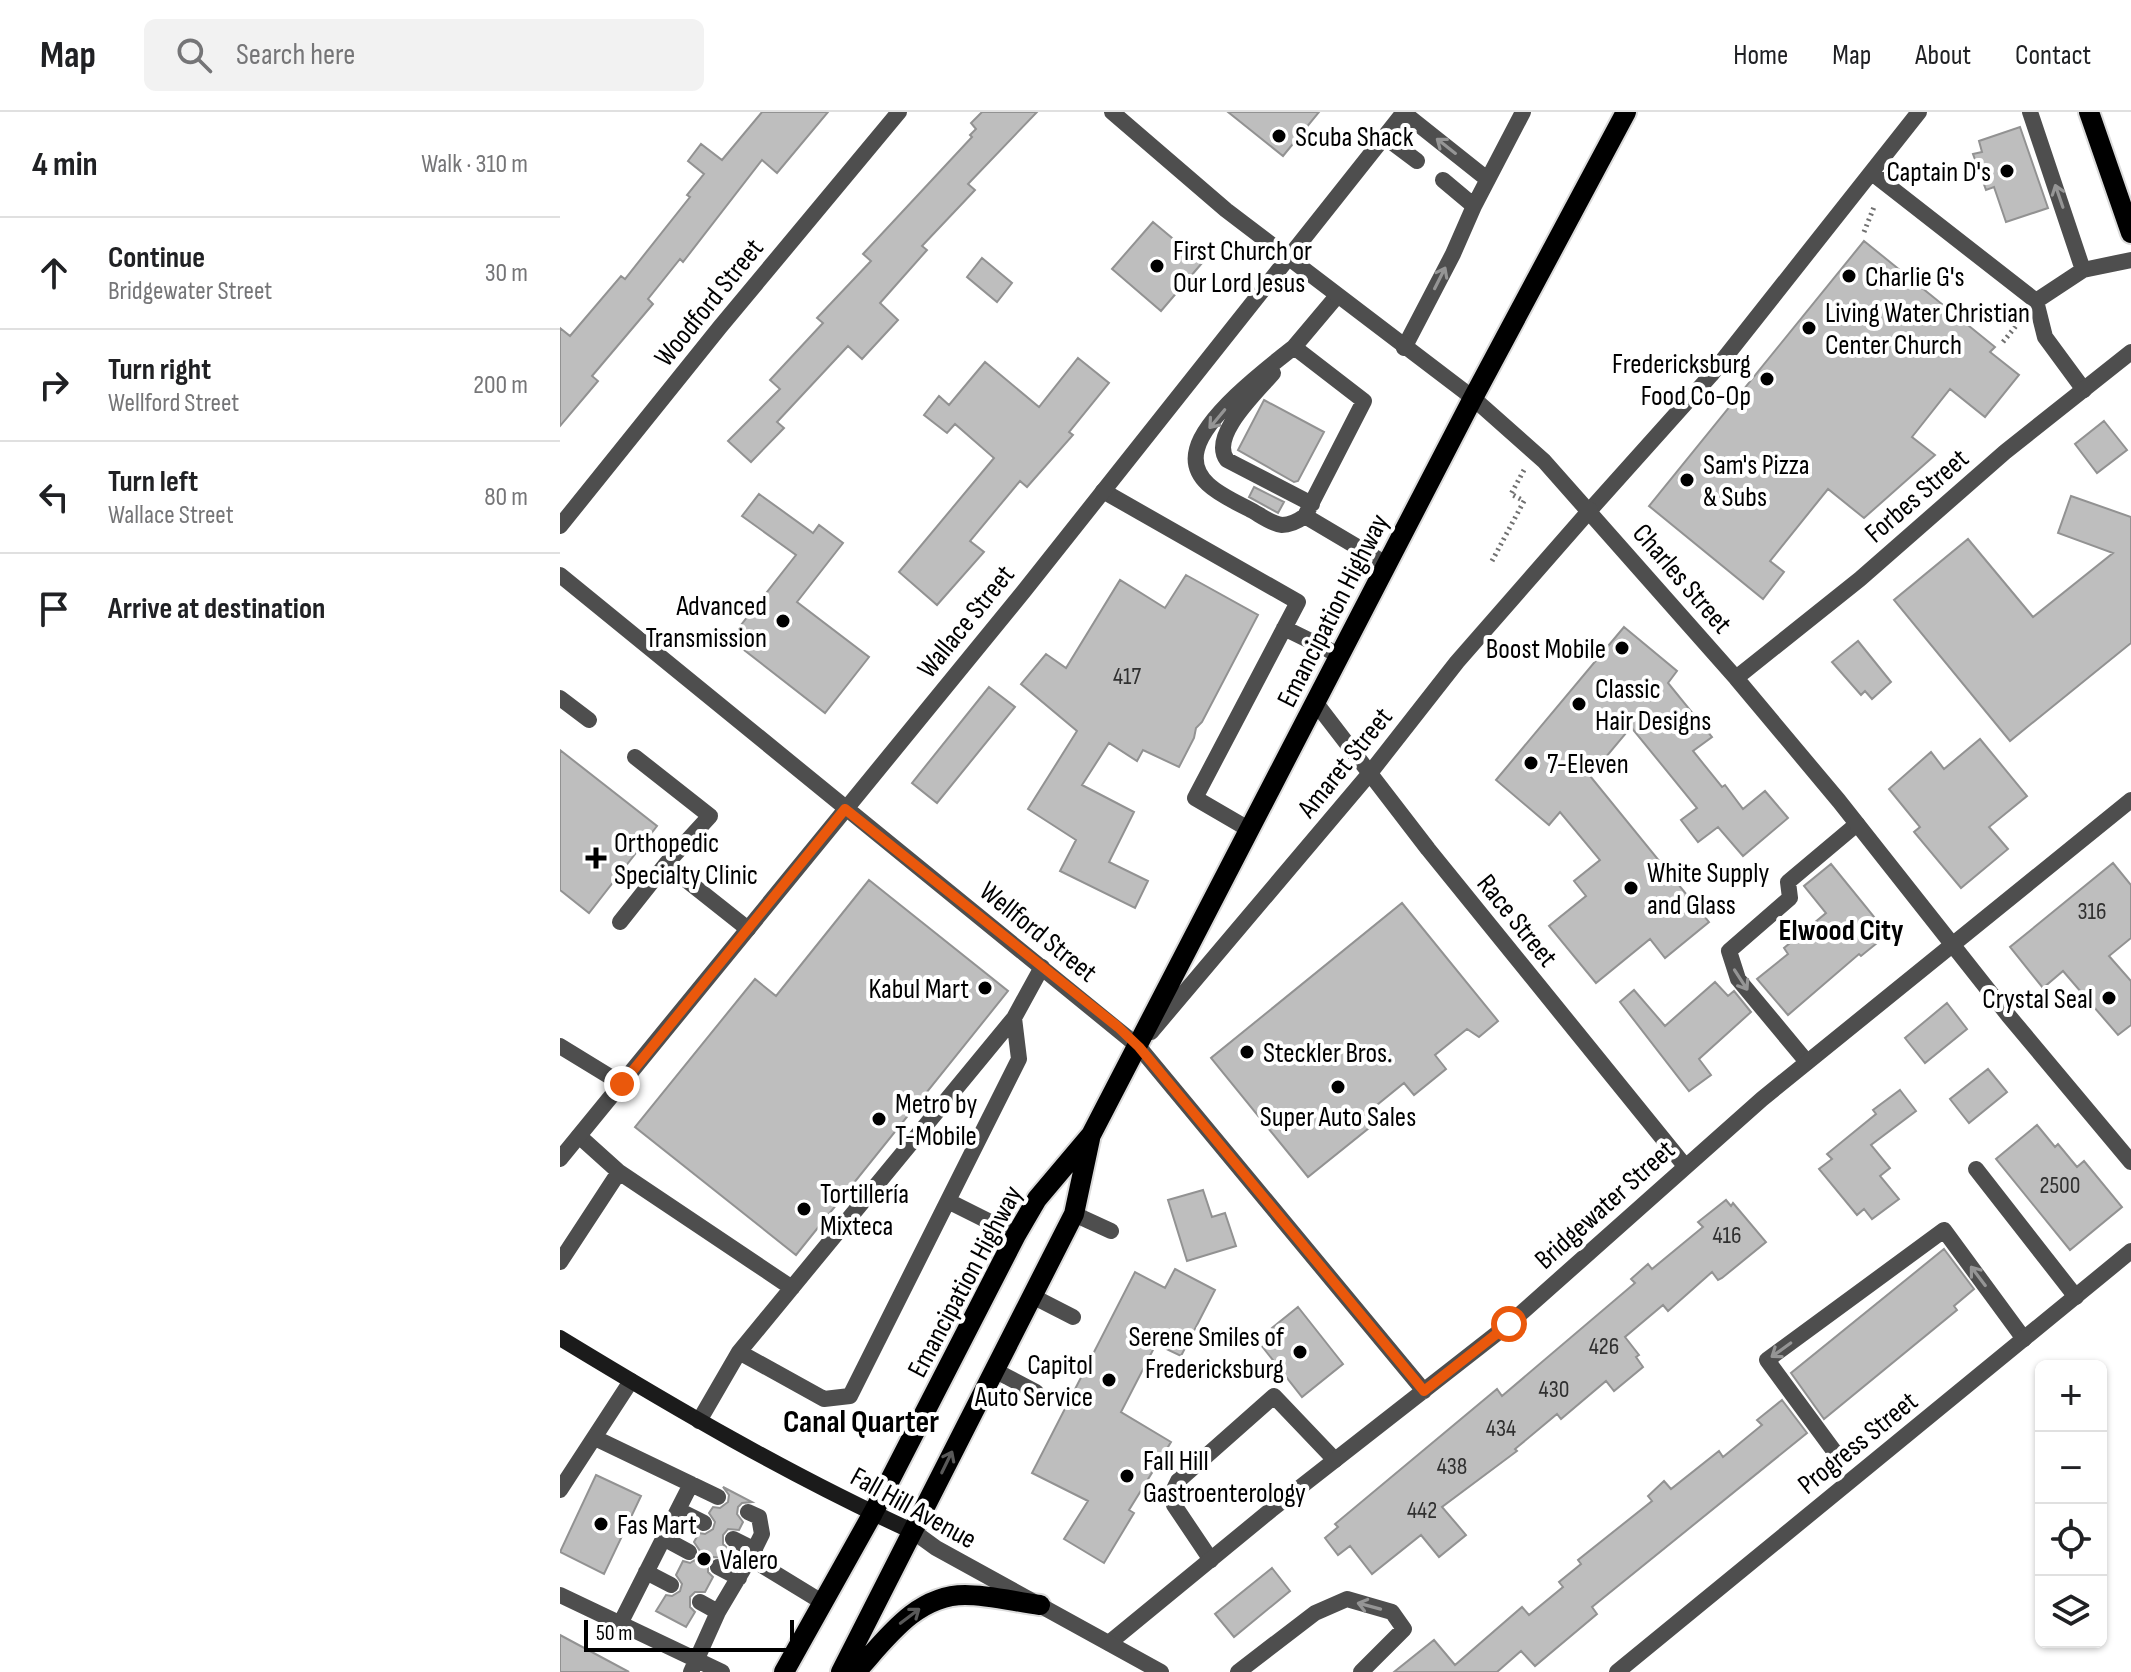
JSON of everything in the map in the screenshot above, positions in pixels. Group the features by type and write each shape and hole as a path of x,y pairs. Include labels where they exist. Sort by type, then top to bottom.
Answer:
{"main road":[{"name":"Emancipation Highway","path":"784,1672 873,1513 1016,1235 1037,1199 1091,1135 1139,1047 1386,564 1626,112"},
{"path":"2089,112 2131,233"},
{"name":"Emancipation Highway","path":"841,1672 1074,1214 1091,1135"},
{"name":"Fall Hill Avenue","path":"560,1338 699,1421 914,1532"},
{"path":"856,1672 897,1627 931,1602 968,1595 1040,1605"}],"street":[{"name":"Woodford Street","path":"560,526 899,112"},
{"name":"Charles Street","path":"1112,112 1226,210 1473,398 1533,451 1590,510 1736,678 2131,1162"},
{"name":"Wallace Street","path":"560,1159 1103,491 1404,112"},
{"path":"1404,112 1487,179"},
{"path":"1404,348 1523,112"},
{"name":"Amaret Street","path":"1139,1047 1370,773 1457,662 1711,375 1919,112"},
{"path":"2030,112 2083,270"},
{"path":"1385,137 1417,161"},
{"path":"1872,173 2036,301 2045,337 2084,390"},
{"path":"1443,180 1474,206"},
{"path":"2036,301 2083,270 2131,260"},
{"path":"1337,296 1229,427 1221,451 1227,460 1308,510 1386,564"},
{"path":"1294,347 1364,401 1308,510 1297,521 1281,525 1237,503 1205,482 1196,458 1203,436 1241,390 1294,347"},
{"name":"Forbes Street","path":"1736,678 1860,579 2005,452 2131,352"},
{"path":"1103,491 1298,602 1195,798 1250,830"},
{"name":"Wellford Street","path":"560,575 1139,1047 1424,1391"},
{"path":"1284,628 1339,655"},
{"path":"560,698 589,720"},
{"name":"Race Street","path":"1315,702 1428,849 1685,1166"},
{"path":"620,922 666,864 710,816 635,757"},
{"name":"Bridgewater Street","path":"1109,1643 1509,1324 1685,1166 1807,1062 2131,800"},
{"path":"1807,1062 1738,979 1729,951 1790,898 1788,882 1857,824"},
{"path":"666,864 748,929"},
{"path":"699,1421 739,1352 1014,1018 1042,967"},
{"path":"739,1352 824,1399 850,1396 1019,1059 1014,1018"},
{"path":"560,1046 622,1084"},
{"path":"579,1136 619,1172 792,1288"},
{"path":"1976,1169 2076,1297"},
{"path":"560,1262 619,1172"},
{"path":"948,1201 1016,1235"},
{"path":"1074,1214 1111,1231"},
{"path":"1834,1451 1767,1360 1944,1230 2024,1339"},
{"name":"Progress Street","path":"1617,1672 2131,1251"},
{"path":"1032,1296 1073,1317"},
{"path":"994,1370 1036,1392"},
{"path":"560,1490 631,1381"},
{"path":"1211,1560 1174,1505 1172,1493 1178,1481 1274,1396 1335,1460"},
{"path":"595,1438 718,1497"},
{"path":"620,1624 691,1484"},
{"path":"678,1510 704,1523"},
{"path":"694,1666 718,1612 762,1534 759,1517 748,1512"},
{"name":"Fall Hill Avenue","path":"914,1532 936,1548 1161,1672"},
{"path":"663,1538 689,1552"},
{"path":"733,1539 822,1602"},
{"path":"718,1567 739,1578"},
{"path":"646,1572 671,1585"},
{"path":"560,1595 620,1624 694,1666 722,1672"},
{"path":"1238,1672 1315,1613 1347,1599 1392,1612 1404,1629 1361,1672"},
{"path":"700,1602 718,1612"}],"path":[{"path":"1492,561 1524,501 1511,494 1533,451"}],"building":[{"path":"762,112 828,112 777,173 762,160 683,262 680,259 648,299 653,304 592,376 598,381 560,426 560,328 570,336 621,276 625,279 690,197 687,195 704,174 688,161 701,144 722,160"},
{"path":"982,112 1037,112 968,184 975,190 922,246 927,250 880,303 898,320 862,359 848,346 777,422 784,428 751,462 728,441 780,389 770,380 823,323 817,318 871,261 863,254 972,137 970,135 976,129 971,123"},
{"name":"Scuba Shack","path":"1228,112 1319,112 1283,156"},
{"name":"Captain D's","path":"2020,127 2048,208 2006,222 1994,187 1986,190 1973,154 1982,152 1979,141"},
{"name":"First Church or Our Lord Jesus","path":"1153,222 1202,263 1161,311 1112,269"},
{"path":"1864,241 1995,347 1990,352 2019,375 1985,417 1950,389 1912,437 1935,455 1864,518 1828,489 1770,561 1784,572 1763,599 1649,506"},
{"path":"982,258 1012,283 997,302 967,277"},
{"path":"1078,358 1109,383 1069,432 1073,435 1027,487 1020,481 970,541 984,552 937,605 899,572 994,458 955,424 947,433 924,415 939,396 949,405 985,362 1039,407"},
{"path":"1264,400 1324,432 1298,481 1294,482 1238,450"},
{"path":"2104,421 2127,450 2097,473 2075,444"},
{"path":"1254,487 1284,502 1278,513 1249,497"},
{"name":"Advanced Transmission","path":"759,494 813,533 819,525 843,543 797,602 869,657 825,713 730,639 796,555 742,516"},
{"path":"2071,496 2131,517 2131,643 2010,741 1894,600 1968,539 2033,617 2113,553 2058,533"},
{"path":"1186,575 1258,615 1196,728 1179,767 1143,750 1137,761 1109,743 1082,785 1134,812 1109,862 1148,881 1135,908 1060,871 1076,840 1028,809 1077,731 1021,684 1046,654 1066,668 1120,580 1165,608"},
{"path":"1624,627 1677,671 1668,683 1712,737 1693,751 1722,787 1725,785 1743,809 1765,791 1788,818 1743,856 1718,827 1698,842 1681,820 1697,808 1631,727 1590,776 1709,922 1665,958 1650,939 1596,983 1549,926 1586,896 1574,881 1600,860 1560,812 1549,825 1496,780"},
{"path":"1858,641 1891,682 1872,699 1865,691 1861,695 1832,662"},
{"path":"989,687 1015,707 937,803 912,783"},
{"path":"1980,739 2027,796 1989,827 2008,849 1961,888 1914,832 1920,827 1889,789 1931,752 1944,769"},
{"name":"Orthopedic Specialty Clinic","path":"560,750 657,826 589,913 560,890"},
{"path":"2113,863 2131,885 2131,938 2109,956 2131,981 2131,1025 2118,1035 2063,971 2043,988 2010,947"},
{"path":"1831,864 1888,934 1861,956 1859,954 1788,1015 1757,979 1788,954 1784,948 1826,913 1804,886"},
{"path":"869,880 1008,991 796,1255 635,1127 755,979 776,996"},
{"path":"1402,903 1498,1021 1479,1037 1467,1029 1435,1055 1446,1069 1414,1095 1404,1083 1361,1118 1369,1128 1308,1177 1211,1058"},
{"path":"1715,982 1728,996 1734,991 1751,1012 1699,1059 1711,1075 1689,1091 1620,1002 1634,990 1665,1026"},
{"path":"1947,1003 1967,1029 1925,1063 1905,1038"},
{"path":"1988,1069 2007,1092 1969,1123 1950,1099"},
{"path":"1900,1090 1916,1111 1871,1145 1890,1168 1880,1176 1899,1199 1872,1219 1864,1209 1857,1215 1819,1169 1832,1159 1827,1154 1876,1114 1873,1110"},
{"path":"2037,1125 2077,1167 2084,1161 2122,1207 2070,1250 1996,1159"},
{"path":"1203,1190 1212,1217 1225,1213 1236,1246 1187,1261 1168,1200"},
{"path":"1726,1200 1731,1206 1733,1203 1766,1242 1722,1278 1718,1280 1712,1272 1668,1311 1663,1305 1625,1337 1639,1355 1636,1357 1643,1367 1614,1391 1606,1381 1561,1419 1557,1414 1515,1449 1517,1451 1442,1507 1466,1535 1439,1557 1421,1535 1372,1574 1350,1546 1338,1555 1325,1538 1338,1527 1335,1524 1497,1389 1502,1396 1635,1283 1631,1279 1648,1264 1652,1269 1703,1227 1698,1222"},
{"path":"1944,1249 1974,1289 1954,1306 1957,1310 1824,1419 1791,1373"},
{"name":"Capitol Auto Service","path":"1175,1269 1215,1290 1181,1356 1156,1344 1121,1412 1171,1442 1129,1510 1134,1513 1104,1563 1064,1539 1088,1501 1032,1473 1135,1272 1165,1288"},
{"name":"Serene Smiles of Fredericksburg","path":"1298,1307 1343,1364 1302,1397 1257,1340"},
{"path":"1782,1400 1807,1433 1592,1607 1597,1614 1535,1666 1521,1651 1497,1672 1394,1672 1434,1640 1455,1665 1522,1607 1529,1615 1563,1587 1559,1582 1581,1564 1578,1560 1652,1501 1648,1496 1664,1481 1671,1489 1719,1451 1723,1457 1762,1425 1757,1420"},
{"name":"Fas Mart","path":"596,1475 641,1496 604,1574 560,1552"},
{"name":"Valero","path":"723,1487 752,1502 742,1503 738,1507 737,1514 743,1522 739,1530 728,1529 723,1535 723,1544 728,1549 724,1558 713,1557 708,1563 708,1572 713,1577 705,1592 695,1592 690,1597 690,1607 695,1612 686,1627 656,1611 666,1595 672,1596 680,1591 682,1584 676,1575 683,1561 690,1563 698,1558 700,1551 694,1542 699,1533 705,1534 713,1529 715,1522 709,1513 713,1507 720,1508 728,1502 729,1495"},
{"path":"1272,1568 1290,1591 1234,1637 1215,1614"},
{"path":"560,1635 629,1672 560,1672"}],"place":[{"name":"Scuba Shack","path":"1279,136"},
{"name":"Captain D's","path":"2007,171"},
{"name":"First Church or Our Lord Jesus","path":"1157,266"},
{"name":"Charlie G's","path":"1849,276"},
{"name":"Living Water Christian Center Church","path":"1809,328"},
{"name":"Fredericksburg Food Co-Op","path":"1767,379"},
{"name":"Sam's Pizza & Subs","path":"1687,480"},
{"name":"Advanced Transmission","path":"783,621"},
{"name":"Boost Mobile","path":"1622,648"},
{"name":"Classic Hair Designs","path":"1579,704"},
{"name":"7-Eleven","path":"1531,763"},
{"name":"Orthopedic Specialty Clinic","path":"596,858"},
{"name":"White Supply and Glass","path":"1631,888"},
{"name":"Kabul Mart","path":"985,988"},
{"name":"Crystal Seal","path":"2109,998"},
{"name":"Steckler Bros.","path":"1247,1052"},
{"name":"Super Auto Sales","path":"1338,1087"},
{"name":"Metro by T-Mobile","path":"879,1119"},
{"name":"Tortillería Mixteca","path":"804,1209"},
{"name":"Serene Smiles of Fredericksburg","path":"1300,1352"},
{"name":"Capitol Auto Service","path":"1109,1380"},
{"name":"Fall Hill Gastroenterology","path":"1127,1476"},
{"name":"Fas Mart","path":"601,1524"},
{"name":"Valero","path":"704,1559"}],"district":[{"name":"Elwood City","path":"1841,930"},
{"name":"Canal Quarter","path":"861,1421"}],"route":[{"path":"622,1084 845,809 1139,1047 1424,1391 1509,1324"}]}
